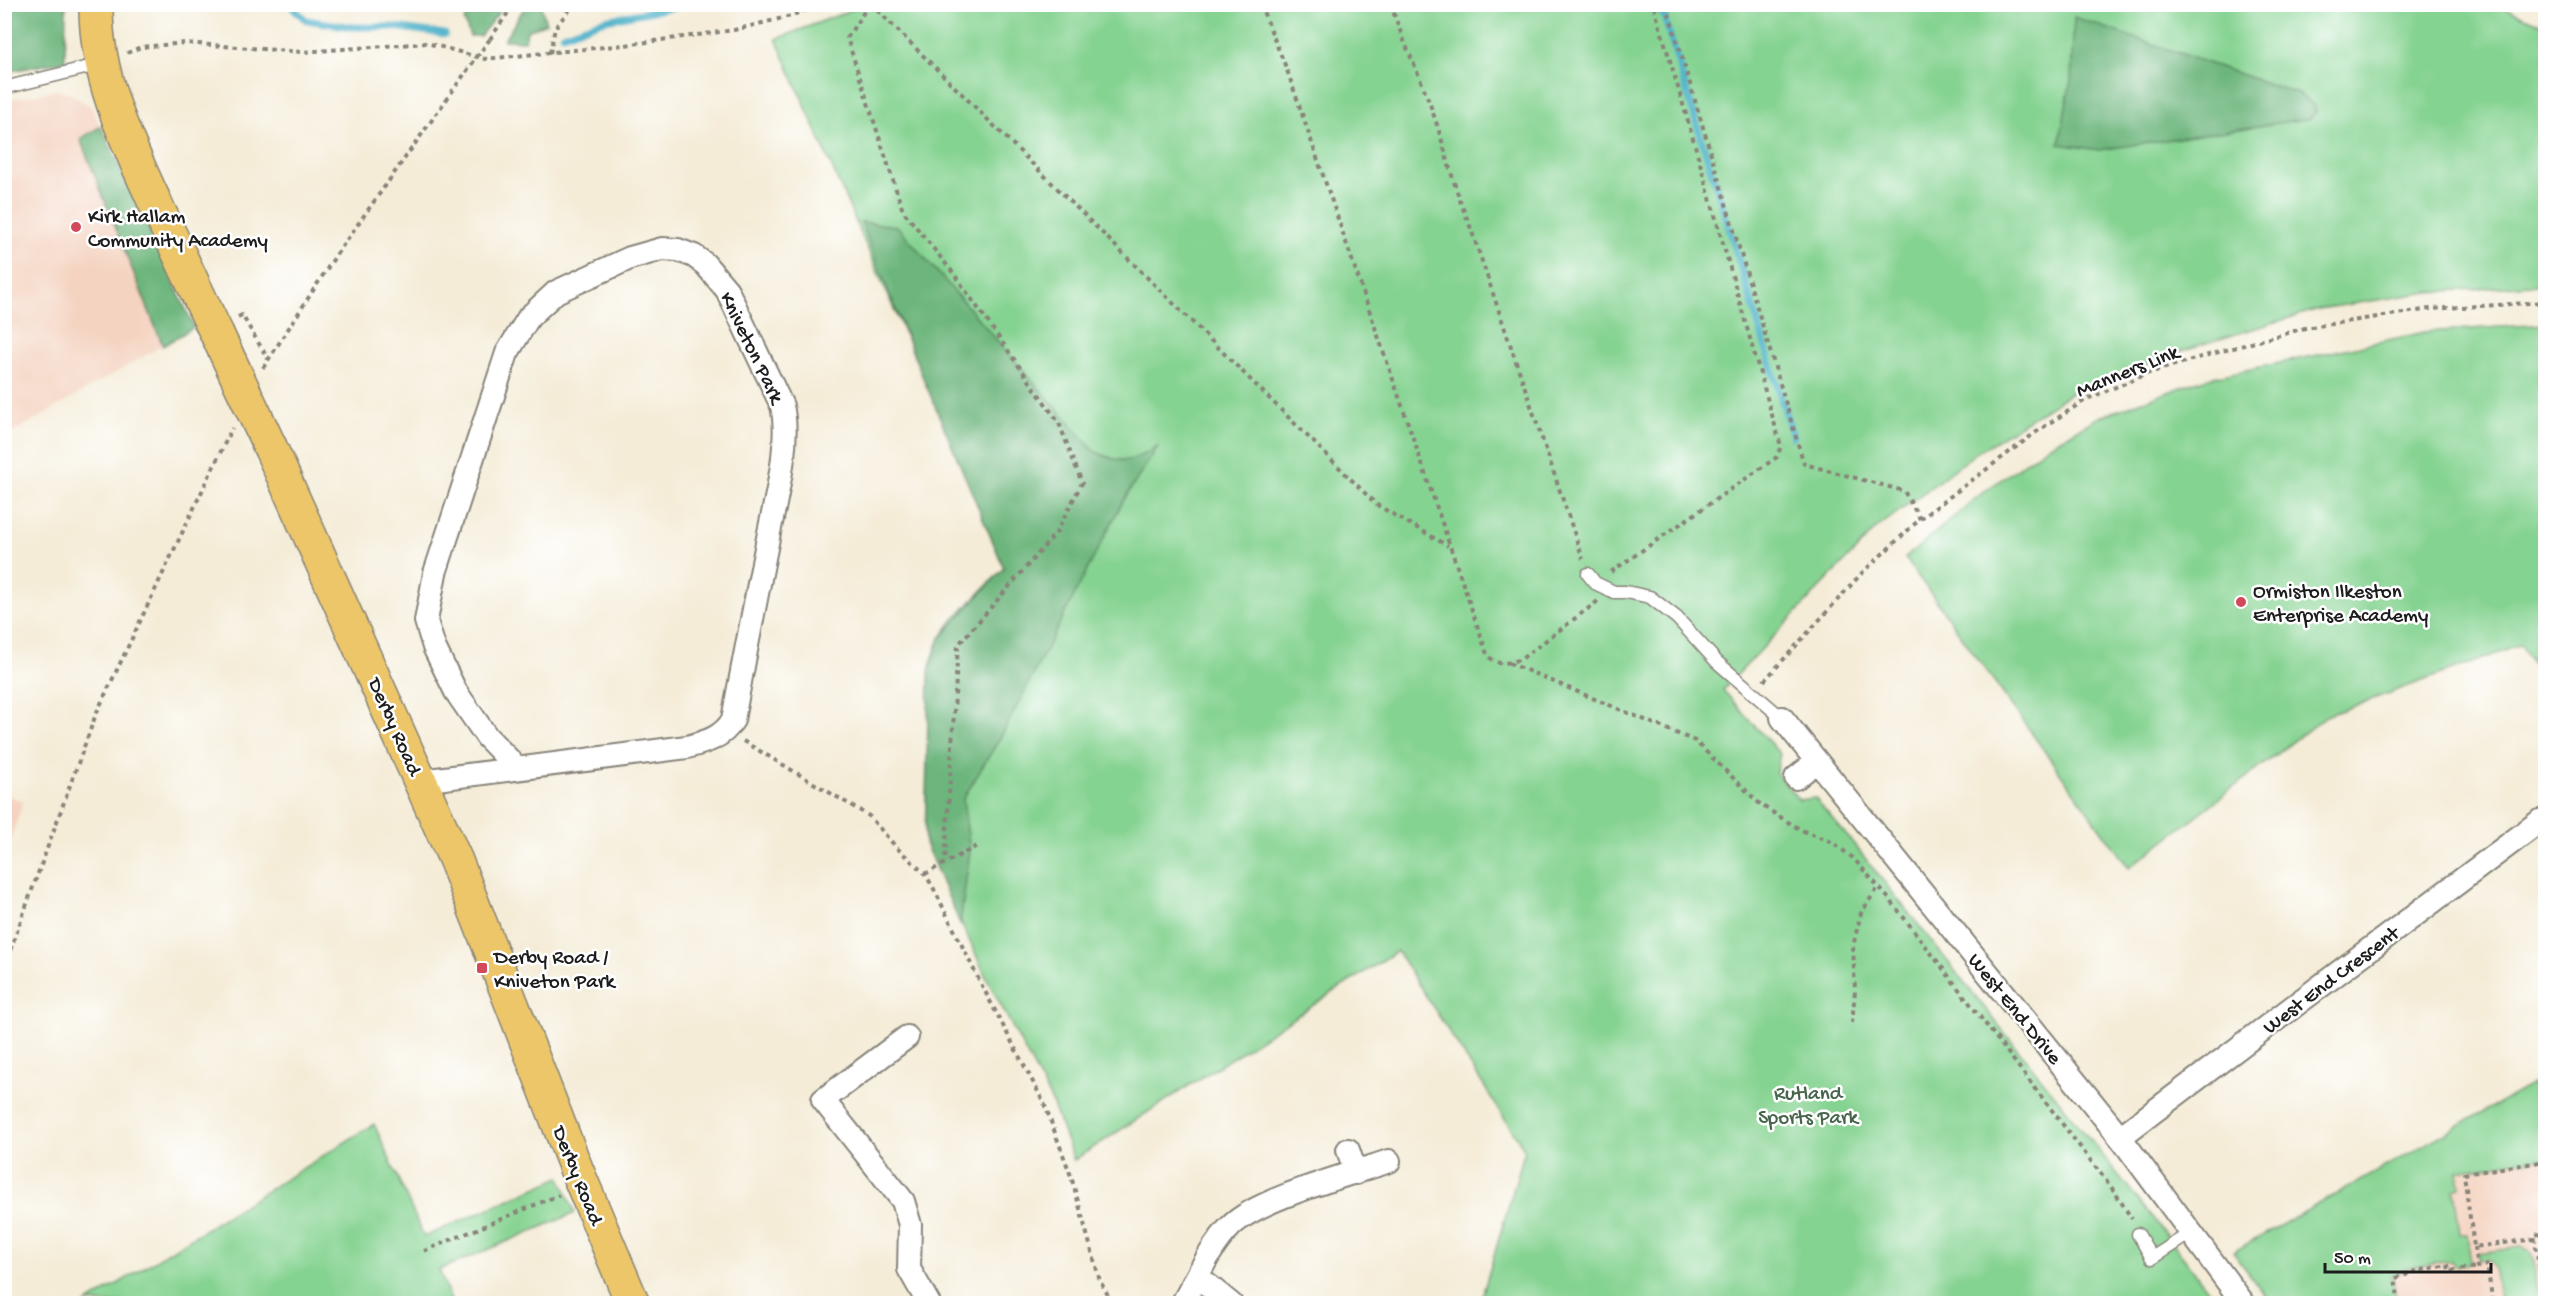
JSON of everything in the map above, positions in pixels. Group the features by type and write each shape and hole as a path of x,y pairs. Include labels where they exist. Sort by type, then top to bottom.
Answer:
{"main road":[{"name":"Derby Road","path":"96,4 102,64 116,112 134,158 225,326 271,449 456,861 583,1185 633,1304"}],"street":[{"name":"Kniveton Park","path":"516,767 487,737 456,692 434,648 426,621 435,573 507,353 529,317 556,292 630,258 662,249 678,250 694,256 716,275 738,311 782,406 785,418 785,437 776,498 733,720 726,730"},
{"name":"West End Drive","path":"1782,718 2120,1137 2244,1304"},
{"path":"421,781 516,767 687,747 713,740 726,730"},
{"path":"1796,778 1816,762"},
{"name":"West End Crescent","path":"2120,1137 2540,821"},
{"path":"907,1037 823,1100 903,1202 910,1225 909,1269 929,1304"},
{"path":"1348,1150 1356,1173"},
{"path":"1182,1304 1221,1238 1243,1217 1257,1208 1389,1161"},
{"path":"1198,1277 1231,1304"}],"lane":[{"path":"4,88 102,64"},
{"path":"1592,578 1614,592 1650,597 1677,618 1717,662 1782,718"},
{"path":"2138,1234 2152,1258 2192,1232"}],"path":[{"path":"258,377 336,255 514,4"},
{"path":"550,53 555,28 569,10 567,4"},
{"path":"102,64 141,47 185,43 302,52 427,43 485,59 734,30 791,16 819,4"},
{"path":"945,862 958,645 1056,533 1082,483 1059,423 954,274 903,211 848,38 870,4 1377,505 1449,546"},
{"path":"1260,4 1287,70 1488,657 1501,664 1520,660 1590,606 1614,592"},
{"path":"1391,4 1398,27 1433,112 1455,192 1469,223 1592,578 1777,457 1781,447 1725,254 1700,155 1653,4"},
{"path":"1666,4 1804,464 1904,491 1920,519"},
{"name":"Manners Link","path":"1753,694 1862,573 1920,519 2039,430 2087,399 2149,373 2305,328 2430,309 2546,302"},
{"path":"225,326 242,315 268,359"},
{"path":"4,967 96,714 233,426"},
{"path":"1509,663 1695,741 1761,805 1801,830 1832,842 1853,858 2114,1191 2138,1234"},
{"path":"726,730 869,816 896,847 925,874 1044,1103 1071,1176 1100,1281 1113,1304"},
{"path":"925,874 977,846"},
{"path":"1852,1023 1855,991 1853,946 1861,913 1878,887"},
{"path":"2477,1267 2464,1174 2546,1161"},
{"path":"424,1251 583,1185"},
{"path":"2544,1304 2534,1234 2546,1233"},
{"path":"2474,1247 2535,1239"},
{"path":"2399,1304 2395,1278 2411,1272 2448,1265 2449,1271 2487,1265 2493,1304"}],"shaded area":[{"name":"Kirk Hallam Community Academy","path":"57,90 71,94 91,107 194,327 5,437 5,101"},
{"path":"4,795 23,801 5,859"},
{"path":"2545,1077 2545,1303 2271,1303 2233,1252"}],"green space":[{"path":"5,4 66,5 65,61 5,72"},
{"path":"475,4 505,5 480,36 470,36 464,20"},
{"name":"Rutland Sports Park","path":"867,4 2493,4 2545,25 2545,284 2430,292 2319,309 2190,348 2071,393 1976,453 1877,528 1723,690 1780,754 1776,773 1799,800 1815,798 1853,843 2218,1303 1480,1303 1525,1150 1397,951 1074,1160 1051,1100 986,977 925,843 930,665 940,638 953,620 1004,568 951,440 776,39"},
{"path":"526,5 541,5 546,23 527,31 525,41 504,40"},
{"path":"2074,17 2298,94 2314,105 2316,112 2311,118 2099,150 2059,144 2071,80"},
{"path":"101,126 194,327 163,346 80,139"},
{"path":"861,222 897,226 1094,451 1113,459 1127,460 1158,446 1123,501 1003,733 963,799 970,851 960,924 925,843 929,671 940,638 1004,568 923,378"},
{"name":"Ormiston Ilkeston Enterprise Academy","path":"2545,324 2545,683 2521,645 2326,716 2129,868 1905,558 1982,493 2050,445 2099,417 2204,379 2425,332"},
{"path":"2545,1077 2545,1157 2458,1171 2460,1187 2454,1189 2460,1234 2467,1234 2471,1263 2455,1266 2451,1261 2403,1269 2400,1274 2392,1276 2397,1303 2271,1303 2233,1252"},
{"path":"374,1124 424,1237 560,1177 575,1213 439,1270 452,1303 87,1303"},
{"path":"2521,1247 2529,1250 2534,1259 2537,1299 2532,1303 2504,1303 2494,1268 2487,1259 2479,1260 2478,1253"}],"waterway":[{"path":"289,4 306,20 352,27 393,27 445,34"},
{"path":"563,35 605,20 689,4"},
{"path":"1660,4 1793,437"}],"place":[{"name":"Kirk Hallam Community Academy","path":"76,227"},
{"name":"Ormiston Ilkeston Enterprise Academy","path":"2241,602"},
{"name":"Derby Road / Kniveton Park","path":"482,968"}]}
